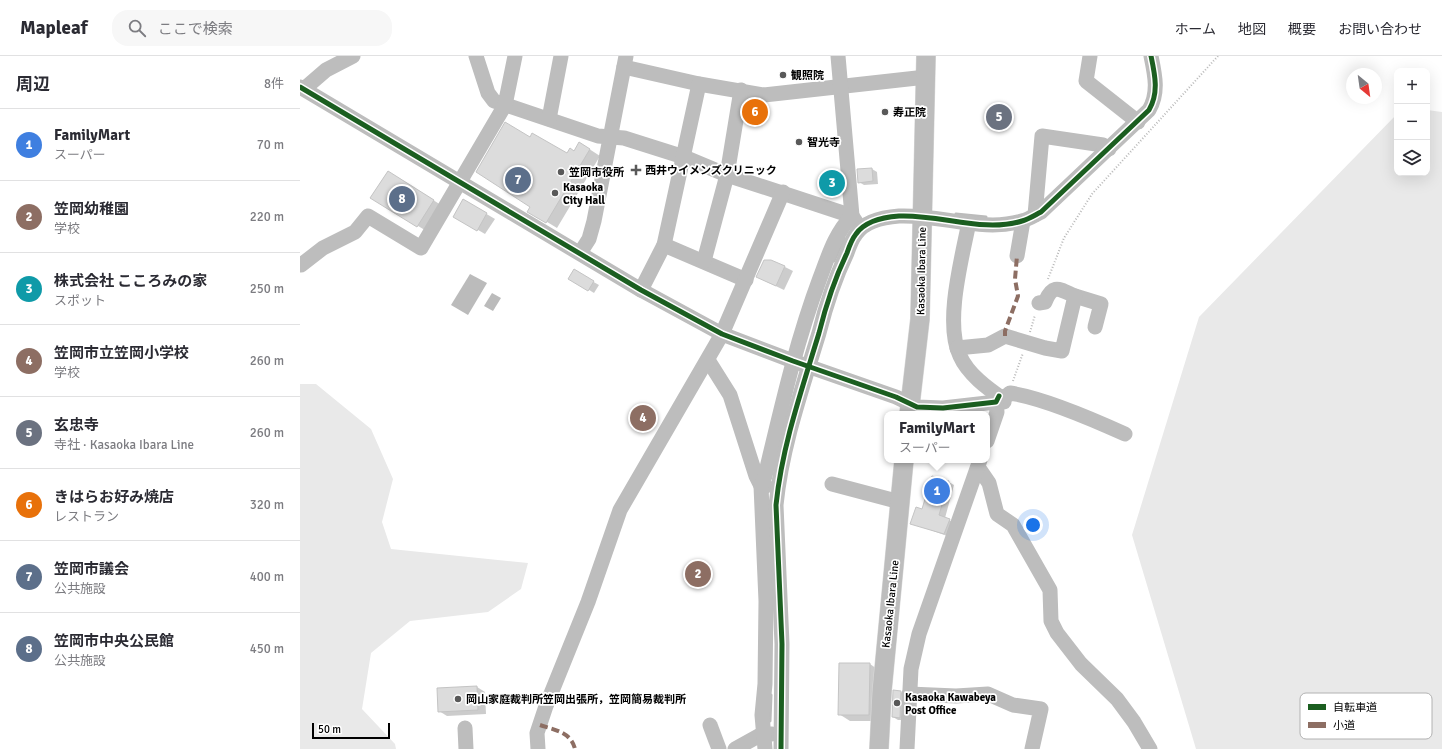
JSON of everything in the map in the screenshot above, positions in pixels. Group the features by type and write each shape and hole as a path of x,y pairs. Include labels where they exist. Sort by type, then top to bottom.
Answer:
{"main road":[{"name":"Kasaoka Ibara Line","path":"909,409 920,319 926,56"},
{"name":"Kasaoka Ibara Line","path":"879,749 882,691 904,463"}],"street":[{"path":"353,56 326,70 302,88 641,290 722,334 801,364 896,397 909,409 917,406 944,408 1001,400 1074,413 1125,434"},
{"path":"476,56 488,93 494,101 598,136 624,138 684,157 727,175 782,192 857,223 922,216 1005,225 1032,212 1049,206 1135,120 1149,110 1155,94 1156,85 1151,56"},
{"path":"301,265 323,248 355,232 368,216 421,248 505,105 515,56"},
{"path":"549,119 561,56"},
{"path":"765,749 771,734 773,601 770,547 770,487 765,476 784,426 818,306 833,266 855,234 857,223 838,56"},
{"path":"1090,56 1086,81 1135,120"},
{"path":"580,253 589,239 594,221 625,62 699,84 764,95 926,78"},
{"path":"641,290 664,245 699,84"},
{"path":"704,261 727,175 741,90"},
{"path":"1017,256 1032,212 1042,136 1107,148"},
{"path":"538,749 537,733 546,706 588,602 620,510 722,334 782,192"},
{"path":"968,222 955,306 954,333 957,348 965,365 1001,400"},
{"path":"664,245 746,280"},
{"path":"1039,303 1046,302 1049,292 1058,289 1101,304 1095,327"},
{"path":"957,348 988,345 1005,336 1026,343 1062,351 1075,296"},
{"path":"708,360 730,395 743,440 770,487"},
{"path":"990,432 1001,400"},
{"path":"907,749 911,669 918,634 979,464"},
{"path":"979,464 989,483 997,514 1012,525 1050,590 1051,621 1057,633 1081,664 1117,699 1134,722 1150,749"},
{"path":"832,484 900,502"},
{"path":"909,694 956,696 988,694 1013,705 1041,709 1032,749"},
{"path":"710,725 720,749"},
{"path":"465,728 466,749"},
{"path":"735,749 771,734"},
{"path":"771,734 781,749"}],"path":[{"path":"1001,400 1026,343 1039,303 1064,238 1092,194 1218,56"}],"shaded area":[{"path":"1430,110 1442,112 1442,749 1196,749 1132,535 1199,317 1394,117 1394,176 1430,176"},
{"path":"470,274 487,283 468,315 451,305"},
{"path":"492,293 501,298 493,311 484,306"},
{"path":"300,384 316,384 371,429 393,479 382,522 391,549 528,563 521,589 488,612 410,621 371,653 362,709 395,744 396,749 300,749"}],"building":[{"name":"笠岡市役所","path":"505,122 530,137 532,133 567,153 570,148 574,151 579,142 590,149 546,223 527,212 530,207 476,172"},
{"path":"872,168 873,181 858,183 857,169"},
{"path":"388,171 434,200 417,227 370,198"},
{"path":"839,175 841,190 823,192 822,176"},
{"path":"463,199 487,213 477,231 453,217"},
{"path":"764,260 771,260 785,266 776,286 756,277"},
{"path":"574,269 594,281 588,291 568,279"},
{"path":"932,476 949,481 939,515 950,519 944,534 910,524 916,507 922,509"},
{"path":"839,663 870,663 869,715 838,715"},
{"name":"岡山家庭裁判所笠岡出張所，笠岡簡易裁判所","path":"477,686 478,710 438,712 437,688"},
{"path":"893,690 901,691 900,718 892,717"}],"waterway":[{"path":"956,214 986,217"},
{"path":"834,261 844,239"},
{"path":"770,721 771,695"}],"marked path":[{"path":"1005,336 1005,331 1018,296 1015,279 1017,256"},
{"path":"540,725 562,732 570,739 575,749"}],"cycle path":[{"path":"781,749 782,644 776,505 779,483 793,418 825,312 835,282 853,238 865,226 876,220 899,216 914,216 992,225 1022,221 1041,212 1149,110 1155,90 1155,77 1151,56"},
{"path":"300,87 641,290 722,334 793,361 896,397 917,407 943,408 996,402 999,396"}],"place":[{"name":"観照院","path":"783,75"},
{"name":"きはらお好み焼店","path":"755,112"},
{"name":"寿正院","path":"885,112"},
{"name":"玄忠寺","path":"999,117"},
{"name":"智光寺","path":"799,142"},
{"name":"西井ウイメンズクリニック","path":"636,170"},
{"name":"笠岡市役所","path":"561,172"},
{"name":"笠岡市議会","path":"518,180"},
{"name":"株式会社 こころみの家","path":"832,183"},
{"name":"Kasaoka City Hall","path":"555,193"},
{"name":"笠岡市中央公民館","path":"402,199"},
{"name":"笠岡市立笠岡小学校","path":"643,418"},
{"name":"FamilyMart","path":"937,491"},
{"name":"笠岡幼稚園","path":"698,574"},
{"name":"岡山家庭裁判所笠岡出張所，笠岡簡易裁判所","path":"458,699"},
{"name":"Kasaoka Kawabeya Post Office","path":"897,703"}]}
